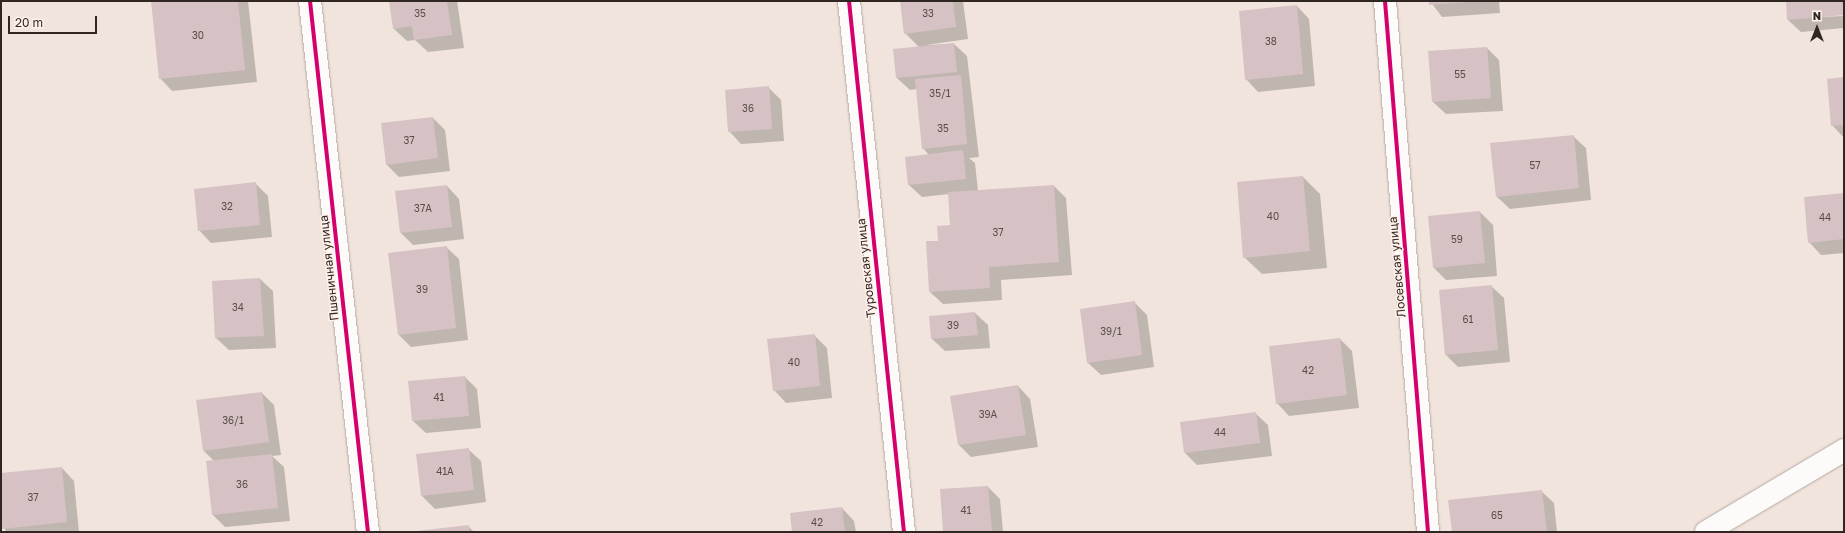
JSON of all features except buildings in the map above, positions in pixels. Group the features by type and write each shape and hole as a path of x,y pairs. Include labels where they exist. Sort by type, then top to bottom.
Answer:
{"street":[{"name":"Пшеничная улица","path":"310,1 368,532"},
{"name":"Туровская улица","path":"849,1 904,532"},
{"name":"Лосевская улица","path":"1385,1 1428,532"},
{"path":"1706,532 1738,524 1844,450"}],"cycle path":[{"path":"310,1 368,532"},
{"path":"849,1 904,532"},
{"path":"1385,1 1428,532"}]}
